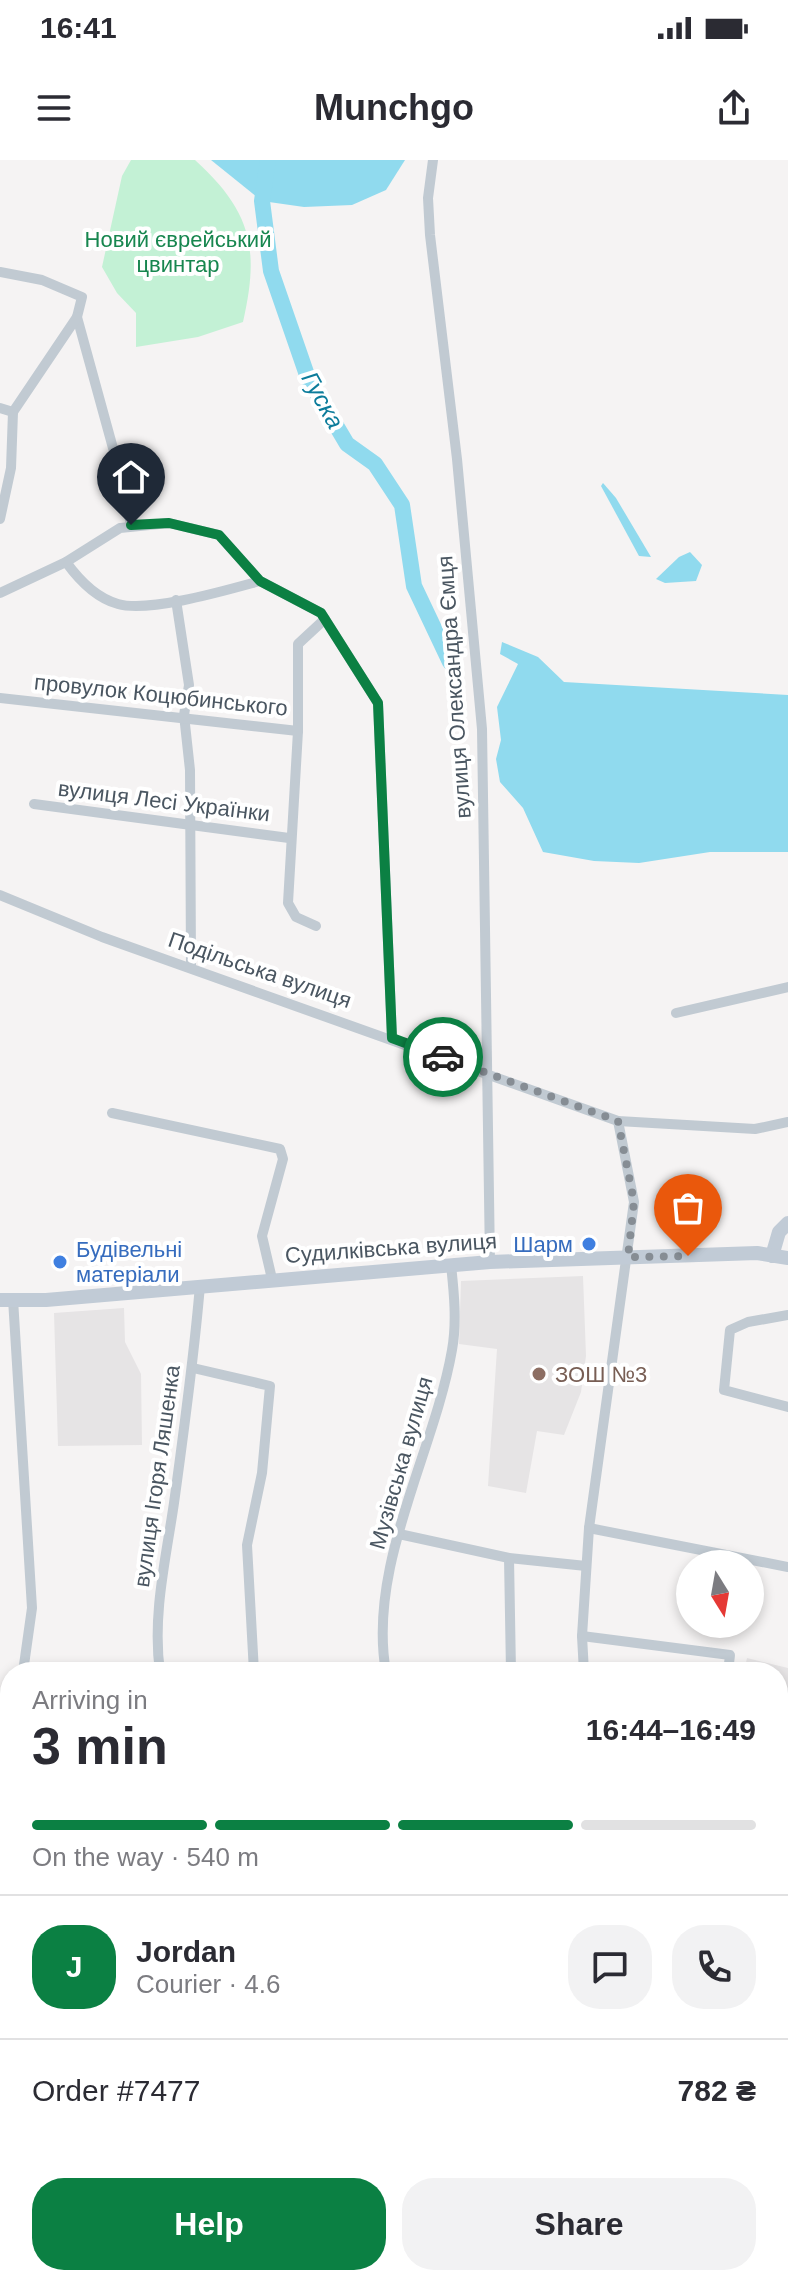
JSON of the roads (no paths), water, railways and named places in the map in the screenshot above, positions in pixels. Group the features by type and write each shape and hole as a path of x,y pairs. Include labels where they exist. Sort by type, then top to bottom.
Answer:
{"main road":[{"path":"784,1258 779,1232 788,1223"},
{"name":"Судилківська вулиця","path":"6,1300 46,1300 490,1262 628,1257 784,1258"}],"street":[{"name":"вулиця Олександра Ємця","path":"433,160 428,198 430,235 457,459 482,729 490,1262"},
{"path":"0,272 42,280 82,297 77,317 13,412 0,519"},
{"path":"77,317 113,446 131,525"},
{"path":"0,408 13,412"},
{"path":"0,593 66,562 111,533 131,525 169,523 219,535 260,581 309,605 325,619 378,703 392,1038"},
{"path":"66,562 81,582 115,604 139,606 260,581"},
{"path":"176,600 189,685 184,715 191,824 191,966"},
{"path":"298,731 298,644 325,619"},
{"name":"провулок Коцюбинського","path":"0,698 184,715 298,731 289,838 292,856 289,908 296,917 316,926"},
{"name":"вулиця Лесі Українки","path":"34,804 289,838"},
{"name":"Подільська вулиця","path":"0,895 102,937 191,966 618,1121 755,1129 788,1122"},
{"path":"676,1013 788,987"},
{"path":"112,1113 280,1149 283,1159 262,1236 272,1279"},
{"path":"583,1662 582,1636 589,1528 634,1202 618,1121"},
{"name":"Музівська вулиця","path":"386,1662 386,1605 399,1534 442,1396 453,1346 451,1265"},
{"name":"вулиця Ігоря Ляшенка","path":"158,1662 156,1646 160,1598 193,1368 200,1285"},
{"path":"6,1300 32,1608 24,1662"},
{"path":"788,1315 748,1322 730,1330 724,1390 788,1407"},
{"path":"193,1368 270,1386 262,1473 247,1545 253,1662"},
{"path":"589,1528 788,1567"},
{"path":"399,1534 509,1558 586,1566"},
{"path":"509,1558 511,1662"},
{"path":"582,1636 730,1655 729,1662"}],"water":[{"path":"211,160 405,160 386,190 352,205 304,207 262,201"},
{"path":"603,483 616,498 651,557 639,556 601,486"},
{"path":"690,552 702,565 696,581 665,583 656,579 679,557"},
{"path":"502,642 538,657 564,682 788,695 788,852 710,852 639,863 594,861 543,852 523,808 500,782 496,759 501,740 497,707 518,664 500,654"}],"waterway":[{"name":"Гуска","path":"268,160 262,201 271,271 308,378 347,444 375,464 402,505 414,586 450,662"}],"place":[{"name":"Шарм","path":"589,1244"},
{"name":"Будівельні матеріали","path":"60,1262"},
{"name":"ЗОШ №3","path":"539,1374"}],"park label":[{"name":"Новий єврейський цвинтар","path":"178,252"}]}
